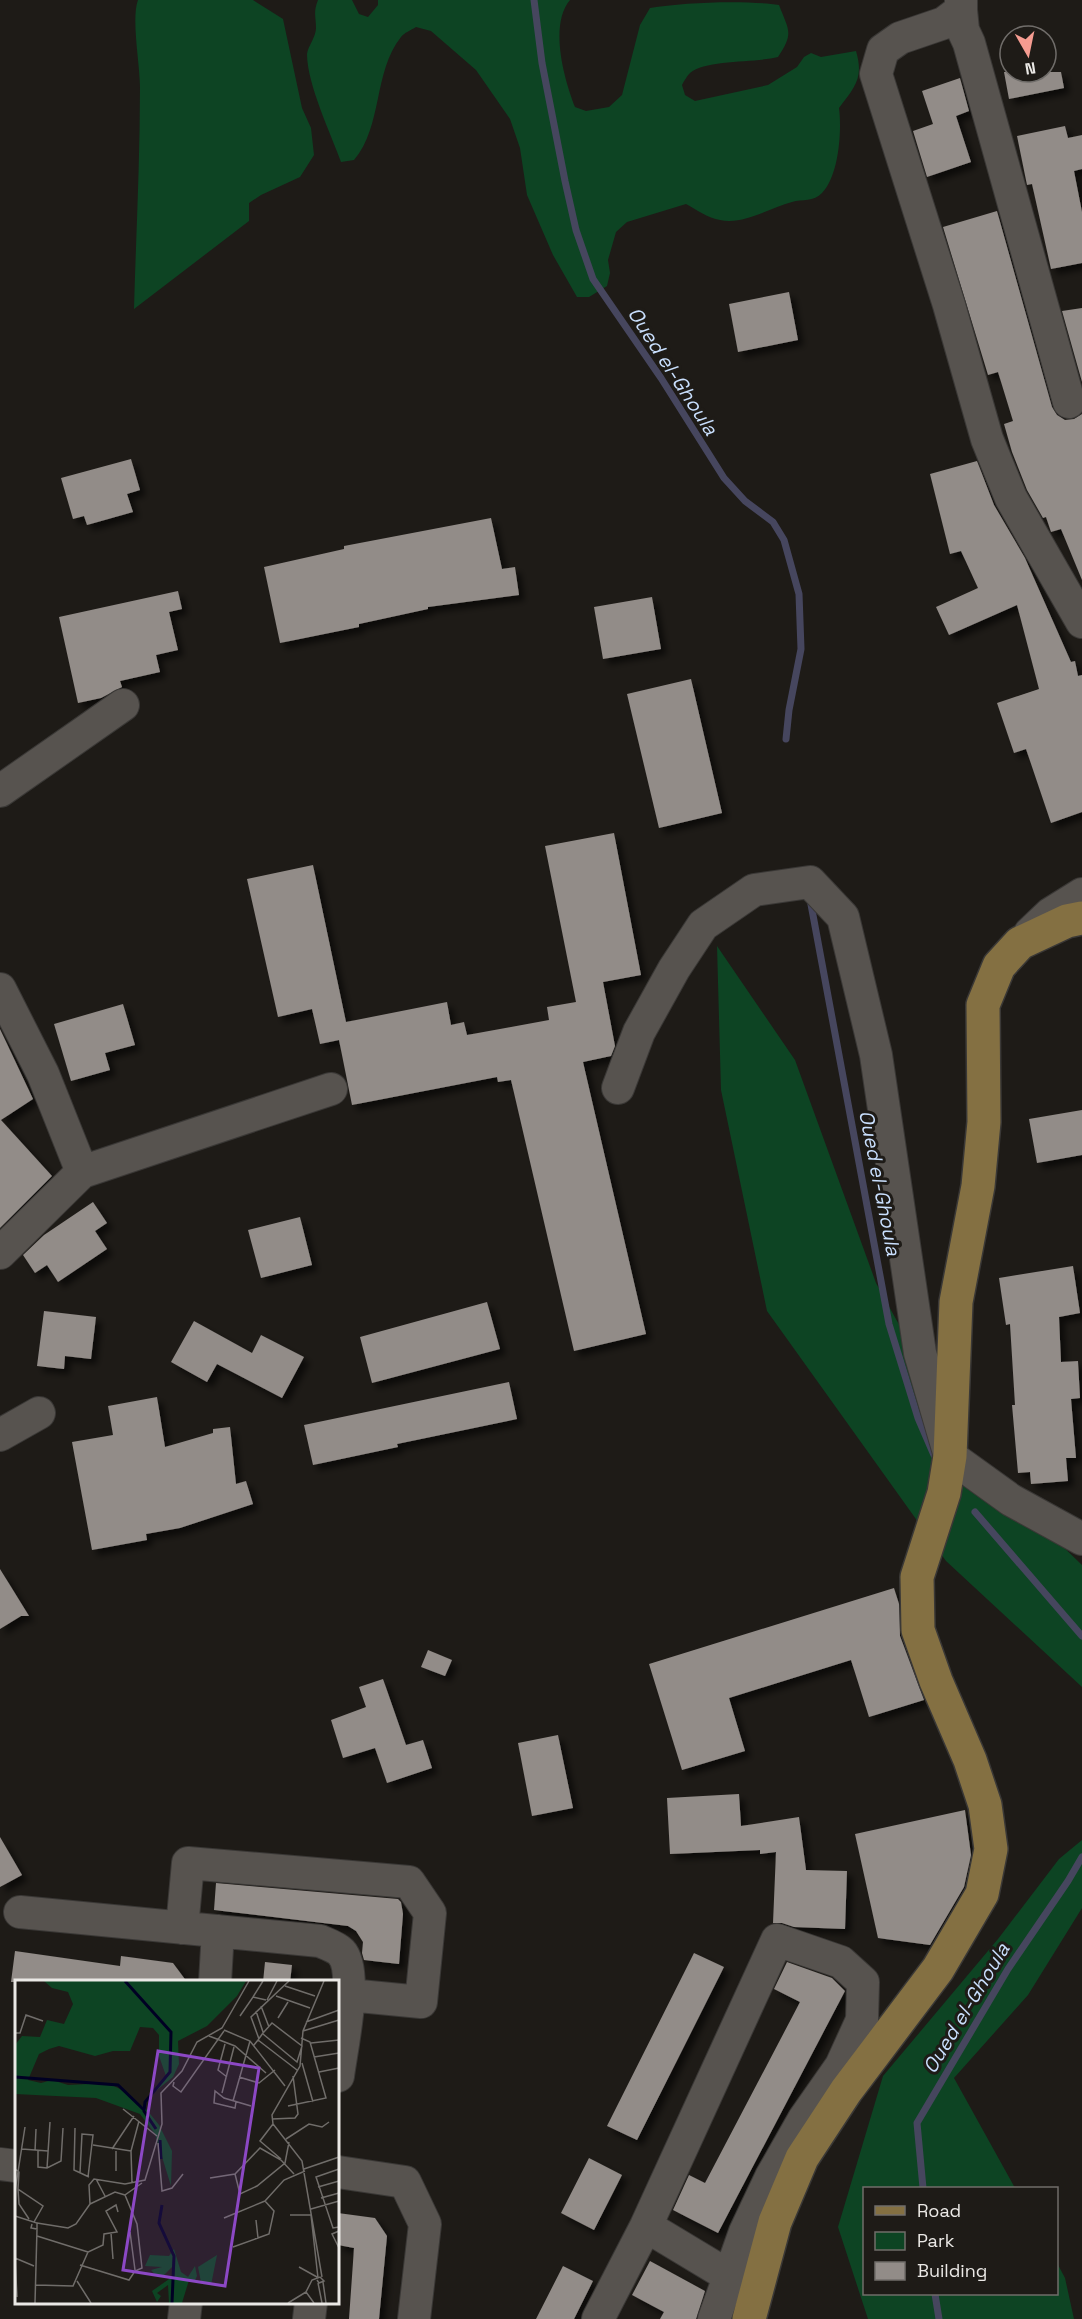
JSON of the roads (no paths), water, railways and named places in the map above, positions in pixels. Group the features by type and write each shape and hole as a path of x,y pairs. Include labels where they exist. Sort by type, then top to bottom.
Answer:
{"main road":[{"path":"748,2319 743,2282 775,2222 802,2158 846,2091 938,1969 982,1894 992,1849 985,1805 970,1760 936,1680 918,1630 917,1577 944,1492 951,1456 956,1302 978,1186 983,1133 983,1005 999,966 1020,943 1067,921 1082,918"}],"street":[{"path":"961,5 963,30 969,43 1069,402"},
{"path":"961,5 944,23 900,38 883,50 876,74 949,304 987,439 1011,498 1082,622"},
{"path":"0,791 123,705"},
{"path":"618,1088 639,1032 674,969 703,925 754,890 810,882 843,917 876,1055 920,1353 951,1456 1011,1500 1082,1539"},
{"path":"1020,943 1050,914 1082,894"},
{"path":"0,989 43,1074 82,1172"},
{"path":"0,1253 82,1172 332,1089"},
{"path":"0,1435 39,1413"},
{"path":"182,1928 188,1863 409,1882 430,1913 421,2002 349,1995"},
{"path":"20,1912 320,1941 330,1945 341,1952 348,1968 349,1995 339,2069"},
{"path":"215,1980 218,1931"},
{"path":"598,2319 646,2226 777,1940 841,1962 862,1982 862,2020 841,2066 804,2118 771,2177 745,2232 743,2282 714,2319"},
{"path":"0,2164 15,2166"},
{"path":"339,2172 405,2182 425,2224 414,2319"},
{"path":"646,2226 743,2282"},
{"path":"184,2319 186,2304"},
{"path":"309,2319 310,2304"}],"waterway":[{"name":"Oued el-Ghoula","path":"534,0 542,63 565,181 576,230 593,279 661,378 724,478 745,501 773,522 784,540 799,594 801,649 789,710 786,739"},
{"name":"Oued el-Ghoula","path":"810,899 889,1324 918,1418 934,1455"},
{"name":"Oued el-Ghoula","path":"975,1512 1082,1636"},
{"name":"Oued el-Ghoula","path":"923,2187 917,2123 1008,1969 1082,1857"},
{"name":"Oued el-Ghoula","path":"935,2295 939,2319"}]}
